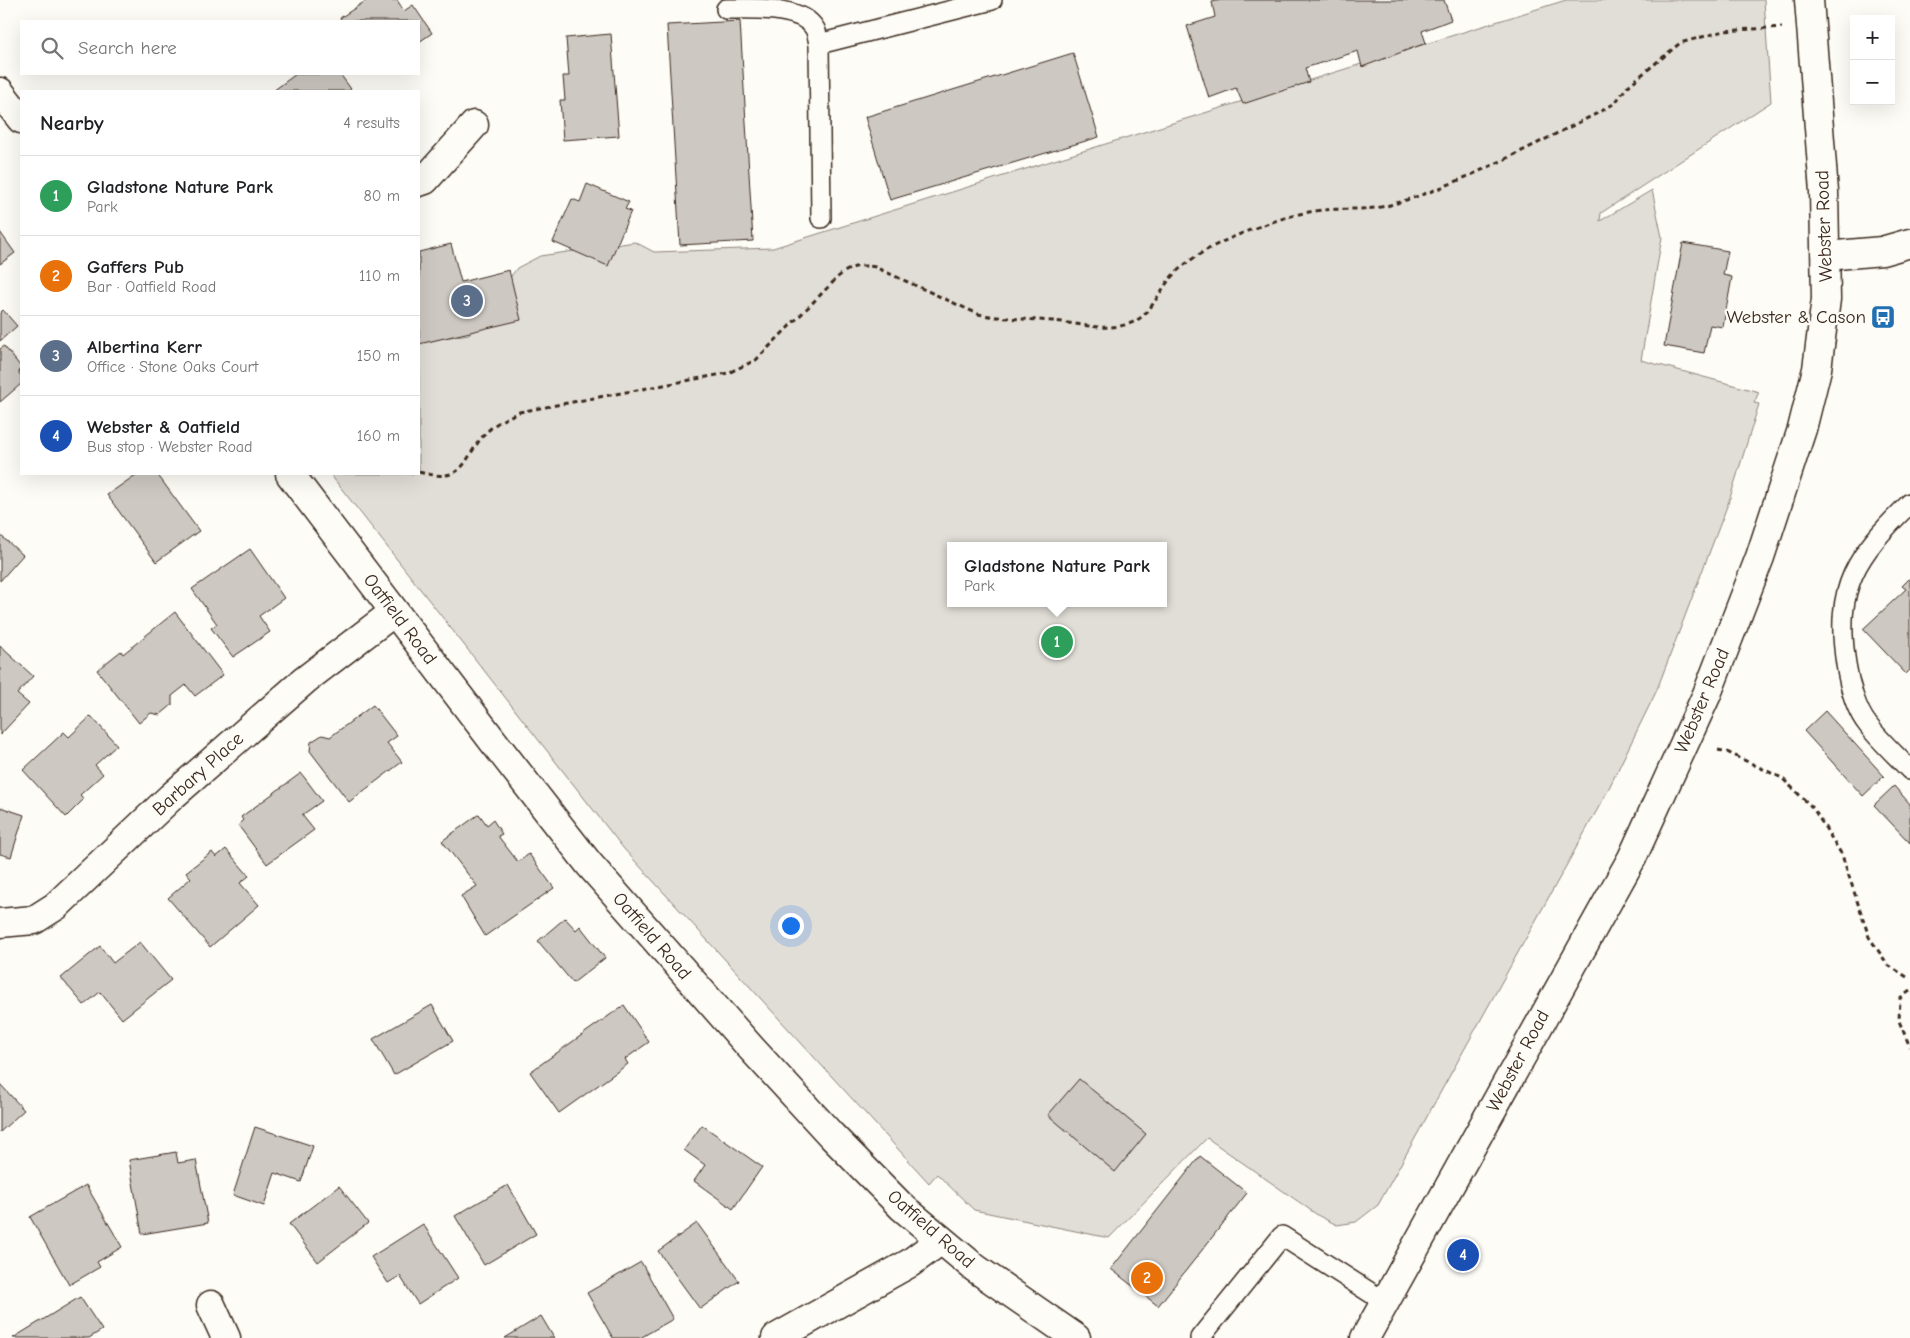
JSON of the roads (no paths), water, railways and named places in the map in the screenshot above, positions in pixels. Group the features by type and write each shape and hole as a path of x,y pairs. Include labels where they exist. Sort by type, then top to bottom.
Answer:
{"street":[{"name":"Webster Road","path":"1365,1338 1632,858 1707,694 1760,557 1802,429 1817,369 1826,298 1824,192 1810,12"},
{"path":"0,92 20,118"},
{"path":"420,182 425,180 474,125"},
{"path":"1826,256 1882,251 1910,243"},
{"name":"Oatfield Road","path":"291,475 589,864 831,1135 902,1207 940,1240 975,1268 1076,1338"},
{"name":"Barbary Place","path":"0,924 34,920 56,906 172,798 298,686 394,612"},
{"path":"776,1338 910,1263 940,1240"},
{"path":"211,1305 226,1338"}],"lane":[{"path":"819,44 992,0"},
{"path":"726,9 770,9 803,17 815,28 819,44 821,218"},
{"path":"1910,503 1859,560 1844,596 1841,634 1847,672 1856,702 1867,724 1910,770"},
{"path":"1200,1338 1282,1236 1386,1302"}],"place":[{"name":"Albertina Kerr","path":"467,301"},
{"name":"Webster & Cason","path":"1883,317"},
{"name":"Gladstone Nature Park","path":"1057,642"},
{"name":"Webster & Oatfield","path":"1463,1255"},
{"name":"Gaffers Pub","path":"1147,1278"}]}
